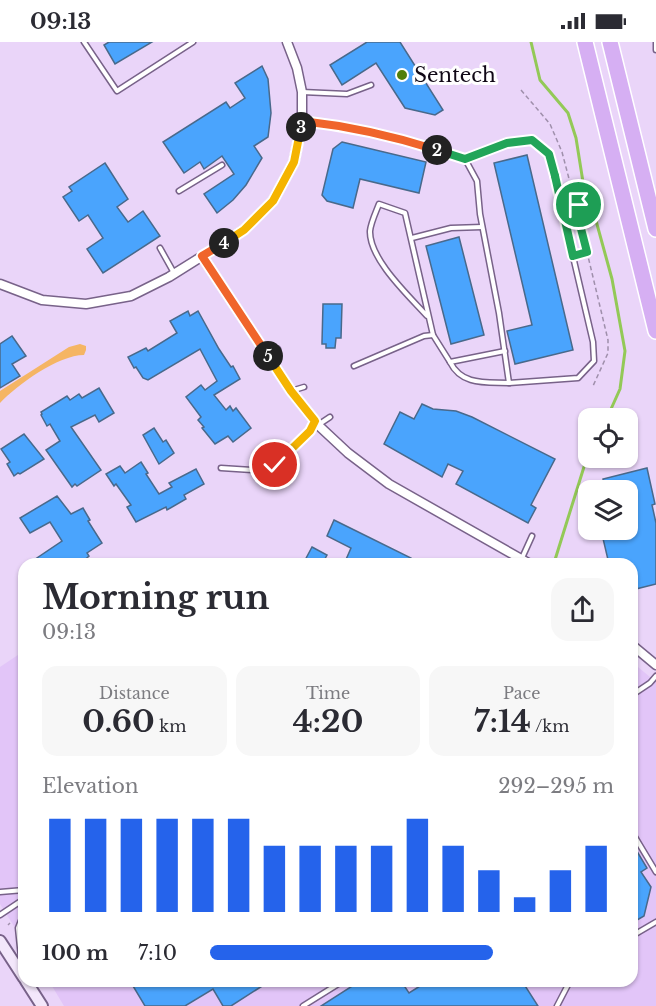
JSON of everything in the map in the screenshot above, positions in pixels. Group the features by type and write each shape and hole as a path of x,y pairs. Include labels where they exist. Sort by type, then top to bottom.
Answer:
{"highway":[{"path":"585,42 656,331"},
{"path":"610,42 656,229"}],"main road":[{"path":"0,941 18,970"},
{"path":"29,987 42,1006"}],"street":[{"path":"0,285 42,300 86,304 131,296 175,273 244,230 273,201 294,162 302,121 302,92 297,68 287,42"},
{"path":"202,256 291,391 316,423 348,453 389,484 519,558"},
{"path":"638,650 656,665"}],"lane":[{"path":"84,42 117,91 193,42"},
{"path":"656,42 656,50"},
{"path":"302,92 347,94 371,85"},
{"path":"302,121 345,126 401,139 465,159 507,143 532,140 549,154 593,342 594,361 578,378 509,382 467,380 454,369 432,334 405,213 379,204 370,231 375,250 398,285 427,316"},
{"path":"465,159 477,181 509,382"},
{"path":"180,191 222,165"},
{"path":"412,238 451,228 483,226"},
{"path":"160,248 175,273"},
{"path":"354,366 432,334"},
{"path":"268,355 278,349"},
{"path":"450,362 505,351"},
{"path":"291,391 304,387"},
{"path":"221,468 252,471 275,465 316,423 330,417"},
{"path":"527,558 532,536"},
{"path":"638,691 651,683 656,676"},
{"path":"638,842 656,872"},
{"path":"0,892 18,890"},
{"path":"0,915 18,903"},
{"path":"638,932 656,922"},
{"path":"303,1006 333,987"},
{"path":"557,1006 567,987"}],"path":[{"path":"521,90 550,124 562,152 573,194 579,205 579,221 608,340 608,353 593,386"},
{"path":"573,256 587,252"},
{"path":"8,920 12,926"}],"shaded area":[{"path":"80,344 86,346 84,355 74,356 50,365 27,380 0,403 0,391 69,347"},
{"path":"18,655 18,932 0,904 0,667"},
{"path":"638,667 656,682 656,1006 64,1006 53,987 638,987"}],"building":[{"path":"109,42 152,42 115,64 104,45"},
{"name":"Sentech","path":"367,42 400,42 443,110 435,115 405,108 376,63 342,85 330,65"},
{"path":"262,66 268,79 271,113 268,137 254,146 262,158 246,185 217,213 204,194 234,174 222,156 204,169 200,162 184,173 163,142 226,102 230,108 245,98 235,83"},
{"path":"342,142 426,162 419,193 360,179 353,208 327,201 322,195 333,149"},
{"path":"527,155 573,350 515,364 507,331 532,325 494,163"},
{"path":"105,163 128,199 117,207 128,222 143,211 160,236 103,273 87,249 103,238 88,215 79,221 63,197 72,191 69,187"},
{"path":"459,237 484,335 451,344 426,246"},
{"path":"323,304 342,304 341,338 336,338 335,348 326,348 326,344 322,344"},
{"path":"188,311 190,316 198,311 219,349 240,379 214,395 226,410 230,406 233,411 236,408 251,428 233,442 228,436 215,444 202,428 204,427 198,420 201,417 186,397 201,385 205,390 217,381 200,349 148,380 143,378 136,367 134,368 128,357 146,348 148,351 177,333 170,321"},
{"path":"12,336 26,356 12,364 20,376 0,388 0,344"},
{"path":"99,388 114,413 99,422 95,415 71,427 101,470 72,487 46,450 60,441 50,424 47,426 41,412 67,396 70,400 79,394 82,398"},
{"path":"422,404 433,409 456,411 472,417 555,459 531,505 536,508 528,523 456,484 463,471 448,464 442,477 384,444 400,412 414,419"},
{"path":"154,428 163,442 166,440 174,453 159,464 143,435"},
{"path":"24,434 44,459 14,476 7,464 10,462 1,449"},
{"path":"141,462 159,494 172,487 169,483 196,469 204,484 184,495 186,499 167,510 166,507 136,522 127,507 131,505 106,474 120,466 125,473"},
{"path":"647,468 655,504 652,505 656,523 656,584 638,588 638,558 608,558 603,540 638,540 638,480 603,480"},
{"path":"57,496 71,514 83,508 90,520 88,521 102,543 87,553 89,556 87,558 37,558 62,541 50,522 30,533 20,518"},
{"path":"334,520 411,558 347,558 351,548 327,536"},
{"path":"312,547 327,555 325,558 306,558"},
{"path":"638,853 647,868 641,872 651,887 644,916 638,920"},
{"path":"134,987 261,987 231,1006 223,1006 213,989 185,1006 145,1006"},
{"path":"351,987 405,987 409,993 418,987 526,987 538,1006 321,1006"}],"waterway":[{"path":"531,42 540,80 568,113 576,138 583,182 612,279 625,351 620,389 611,408"},
{"path":"556,558 584,468"}],"place":[{"name":"Sentech","path":"402,75"}],"route":[{"path":"275,465 310,431 315,421 291,391 202,256 244,230 273,201 294,162 302,121 345,126 401,139 465,159 507,143 532,140 549,154 573,256 587,252 579,221 579,205"}]}
